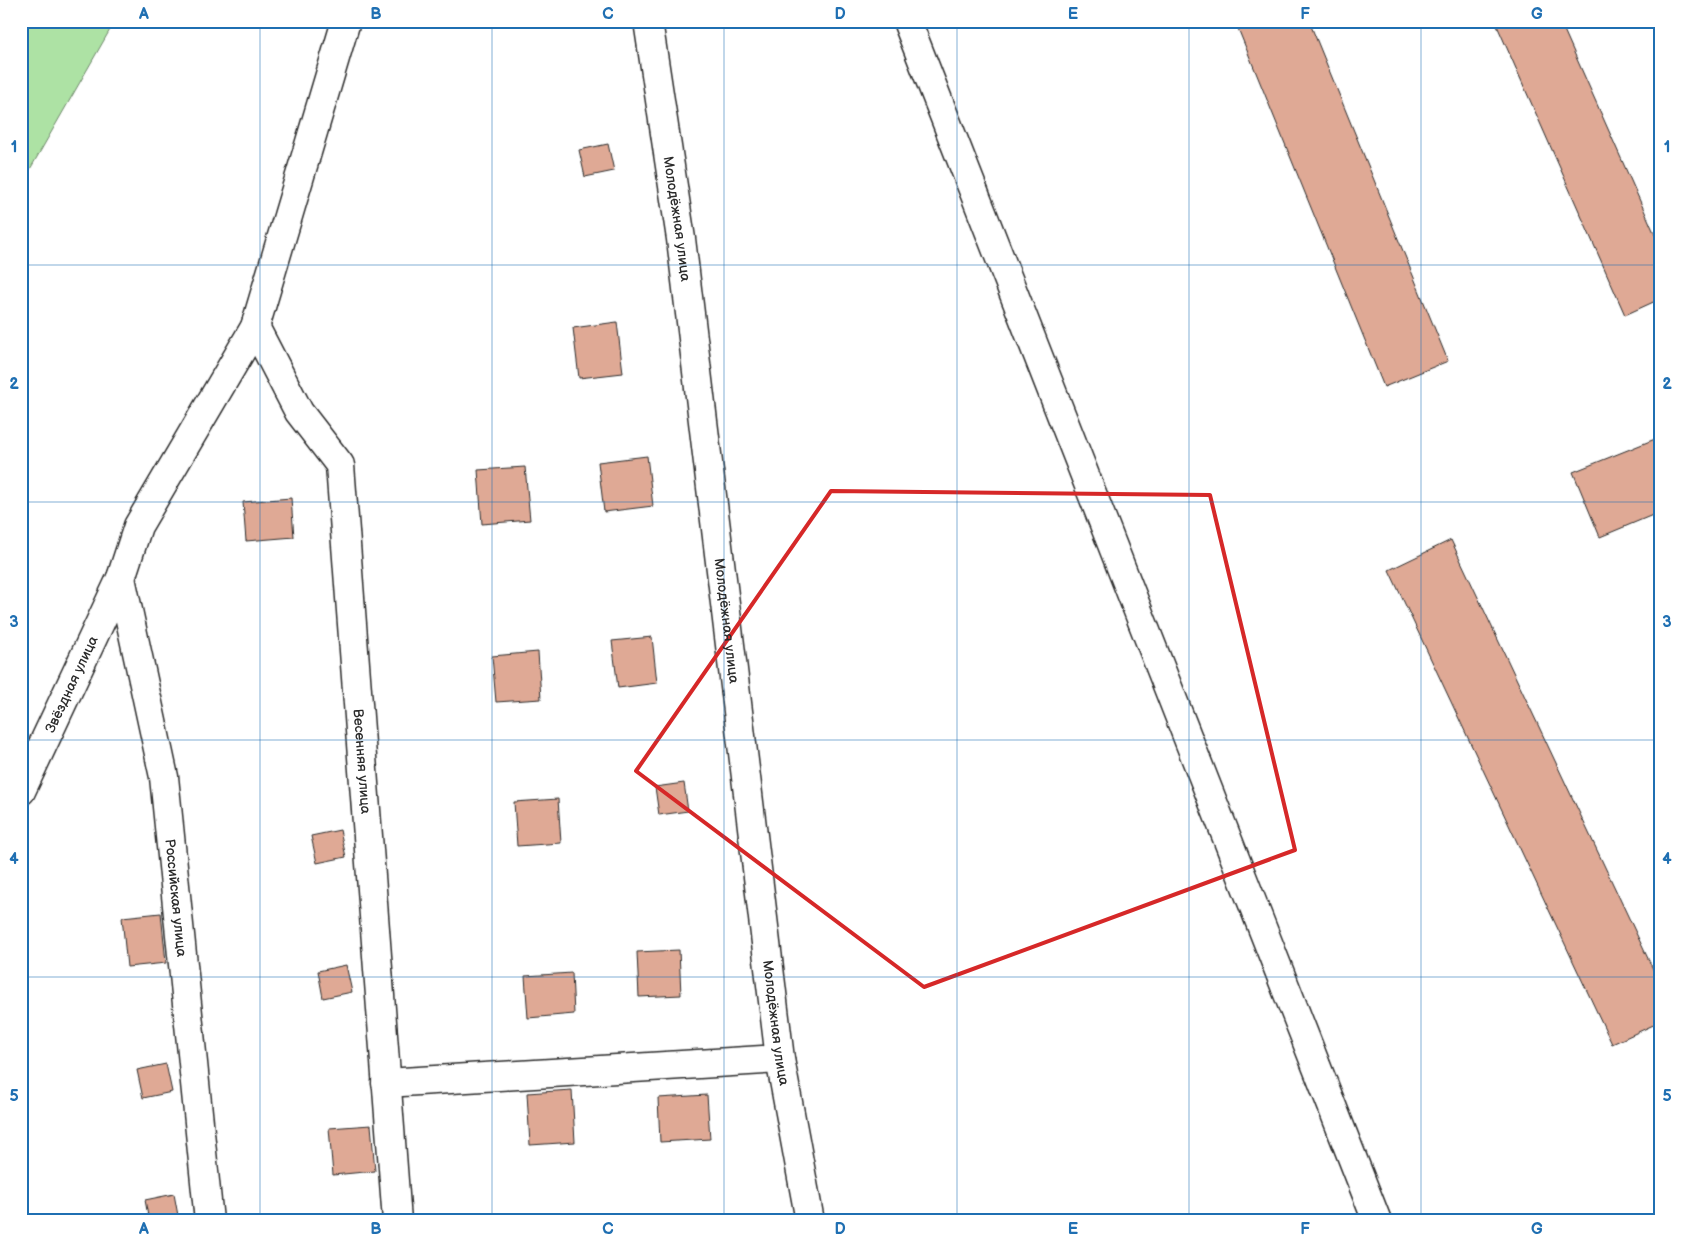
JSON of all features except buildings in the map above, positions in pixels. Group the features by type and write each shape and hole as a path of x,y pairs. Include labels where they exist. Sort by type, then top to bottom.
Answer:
{"street":[{"name":"Звёздная улица","path":"21,791 121,578 138,526 255,328 346,21"},
{"name":"Молодёжная улица","path":"648,21 681,239 780,1059 810,1221"},
{"path":"907,21 1377,1221"},
{"name":"Весенняя улица","path":"255,328 299,412 340,465 397,1221"},
{"name":"Российская улица","path":"121,578 164,777 209,1221"},
{"path":"386,1083 780,1059"}],"highlighted area":[{"path":"831,491 1210,495 1295,850 924,987 636,771"}],"green space":[{"path":"21,21 115,21 21,185"}]}
